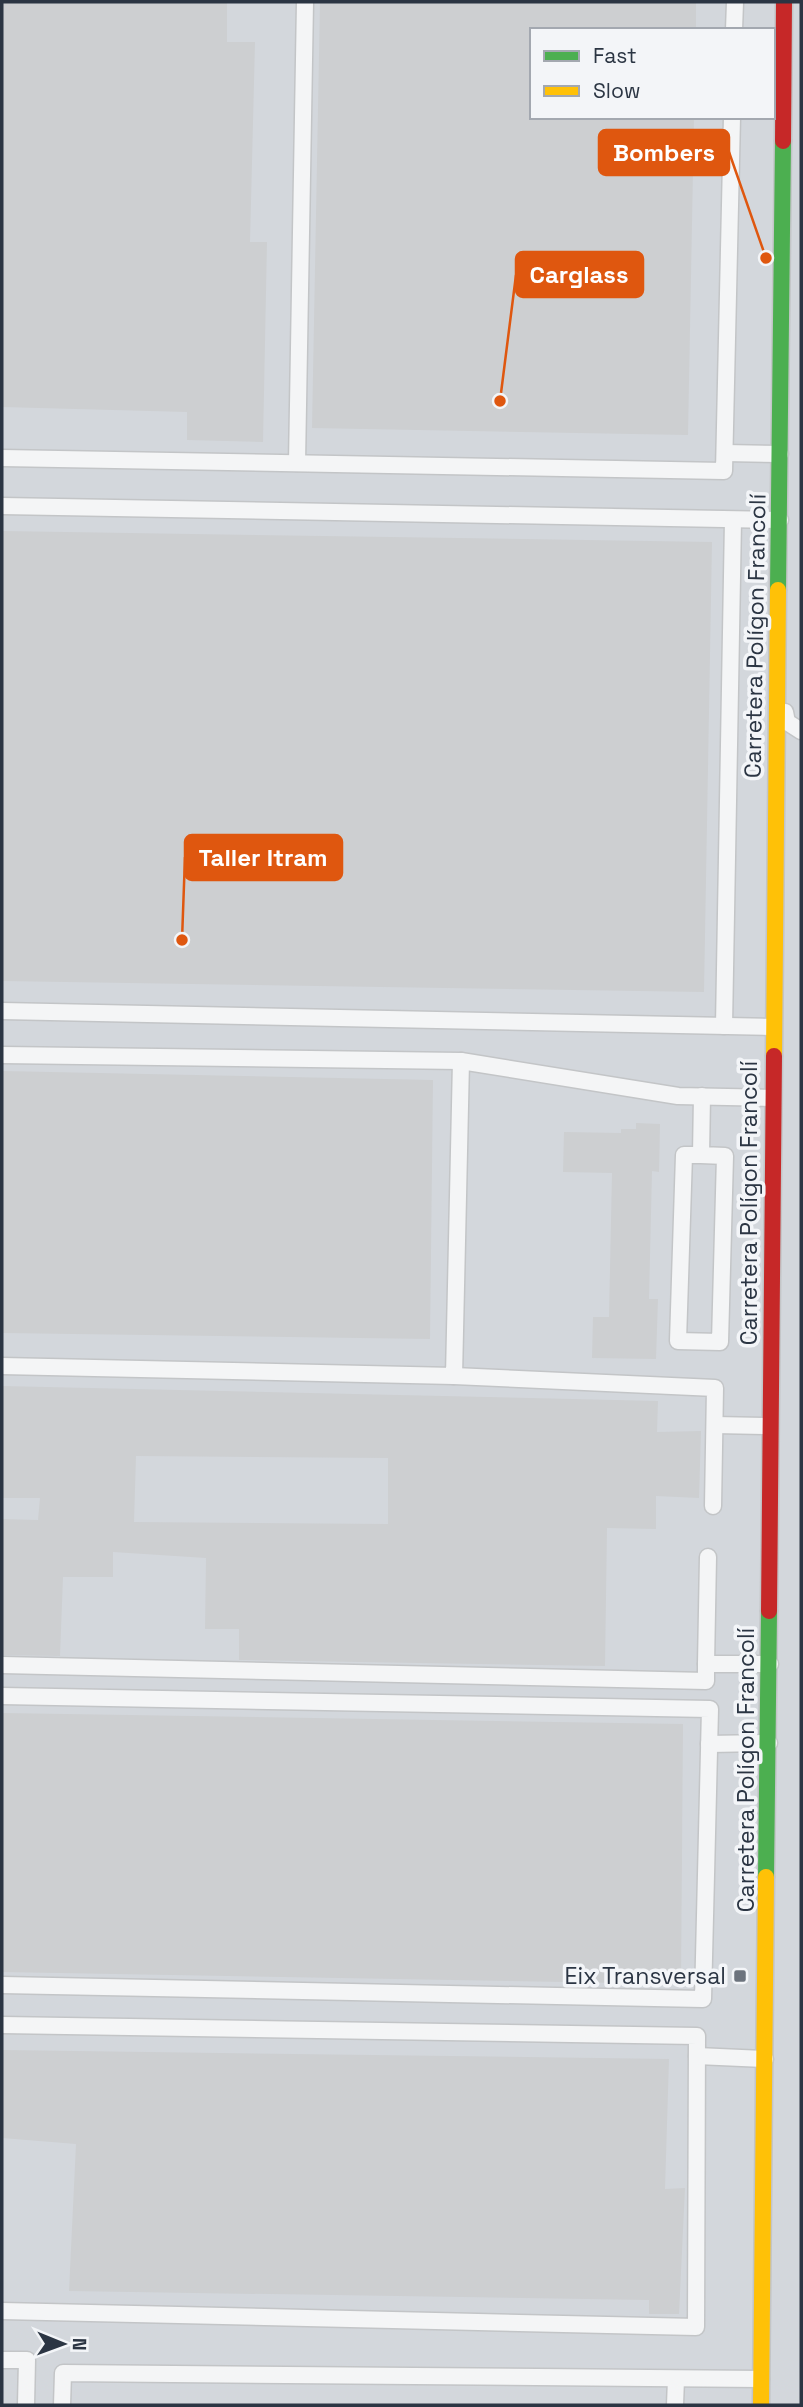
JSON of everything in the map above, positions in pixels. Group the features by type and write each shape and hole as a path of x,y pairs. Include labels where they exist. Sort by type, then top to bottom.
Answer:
{"street":[{"name":"Carretera Polígon Francolí","path":"761,2405 784,2"}],"lane":[{"path":"297,463 305,2"},
{"path":"734,28 735,2"},
{"path":"784,93 801,89"},
{"path":"2,458 724,471 732,119"},
{"path":"725,453 780,454"},
{"path":"2,506 779,520"},
{"path":"724,1026 733,520"},
{"path":"778,664 787,722 801,731"},
{"path":"2,1011 773,1027"},
{"path":"2,1055 461,1062 678,1096 772,1098"},
{"path":"454,1376 461,1062"},
{"path":"701,1155 702,1097"},
{"path":"684,1155 701,1155 725,1156 720,1342 678,1341 684,1155"},
{"path":"2,1367 454,1376 715,1388 713,1506"},
{"path":"715,1425 770,1426"},
{"path":"2,1665 706,1681 708,1557"},
{"path":"706,1664 770,1664"},
{"path":"2,1696 710,1709 703,1999 2,1985"},
{"path":"709,1744 769,1743"},
{"path":"2,2025 697,2036 696,2327 2,2311"},
{"path":"697,2056 766,2059"},
{"path":"2,2360 27,2360 26,2405"},
{"path":"62,2405 63,2373 761,2379"},
{"path":"676,2379 676,2405"}],"shaded area":[{"path":"2,2 801,2 801,2405 2,2405"}],"building":[{"path":"2,2 227,2 227,42 255,42 250,242 267,242 263,442 187,440 187,412 2,407"},
{"path":"320,2 696,2 696,28 530,28 530,119 694,119 688,435 312,428"},
{"path":"2,531 712,542 704,992 2,981"},
{"path":"2,1071 433,1080 430,1339 2,1333"},
{"path":"636,1123 660,1124 659,1172 652,1171 649,1299 658,1299 656,1359 592,1358 593,1317 609,1317 612,1173 563,1172 564,1132 621,1133 621,1129 636,1129"},
{"path":"2,1386 658,1401 657,1432 701,1431 699,1498 656,1496 656,1529 607,1528 605,1666 239,1660 239,1629 205,1629 206,1558 113,1552 113,1577 63,1577 60,1656 2,1655 2,1519 38,1520 40,1498 2,1498","holes":["136,1456 388,1458 388,1524 134,1522"]},
{"path":"2,1713 683,1724 681,1984 2,1972"},
{"path":"2,2050 669,2059 665,2189 685,2188 679,2314 649,2314 649,2300 69,2291 76,2144 2,2138"}],"traffic: fast":[{"path":"778,590 783,141"},
{"path":"766,1877 769,1611"}],"traffic: slow":[{"path":"774,1056 778,590"},
{"path":"761,2405 766,1877"}],"traffic: jam":[{"path":"783,141 784,2"},
{"path":"769,1611 774,1056"}],"place":[{"name":"Bombers","path":"766,258"},
{"name":"Carglass","path":"500,401"},
{"name":"Taller Itram","path":"182,940"},
{"name":"Eix Transversal","path":"740,1976"}]}
